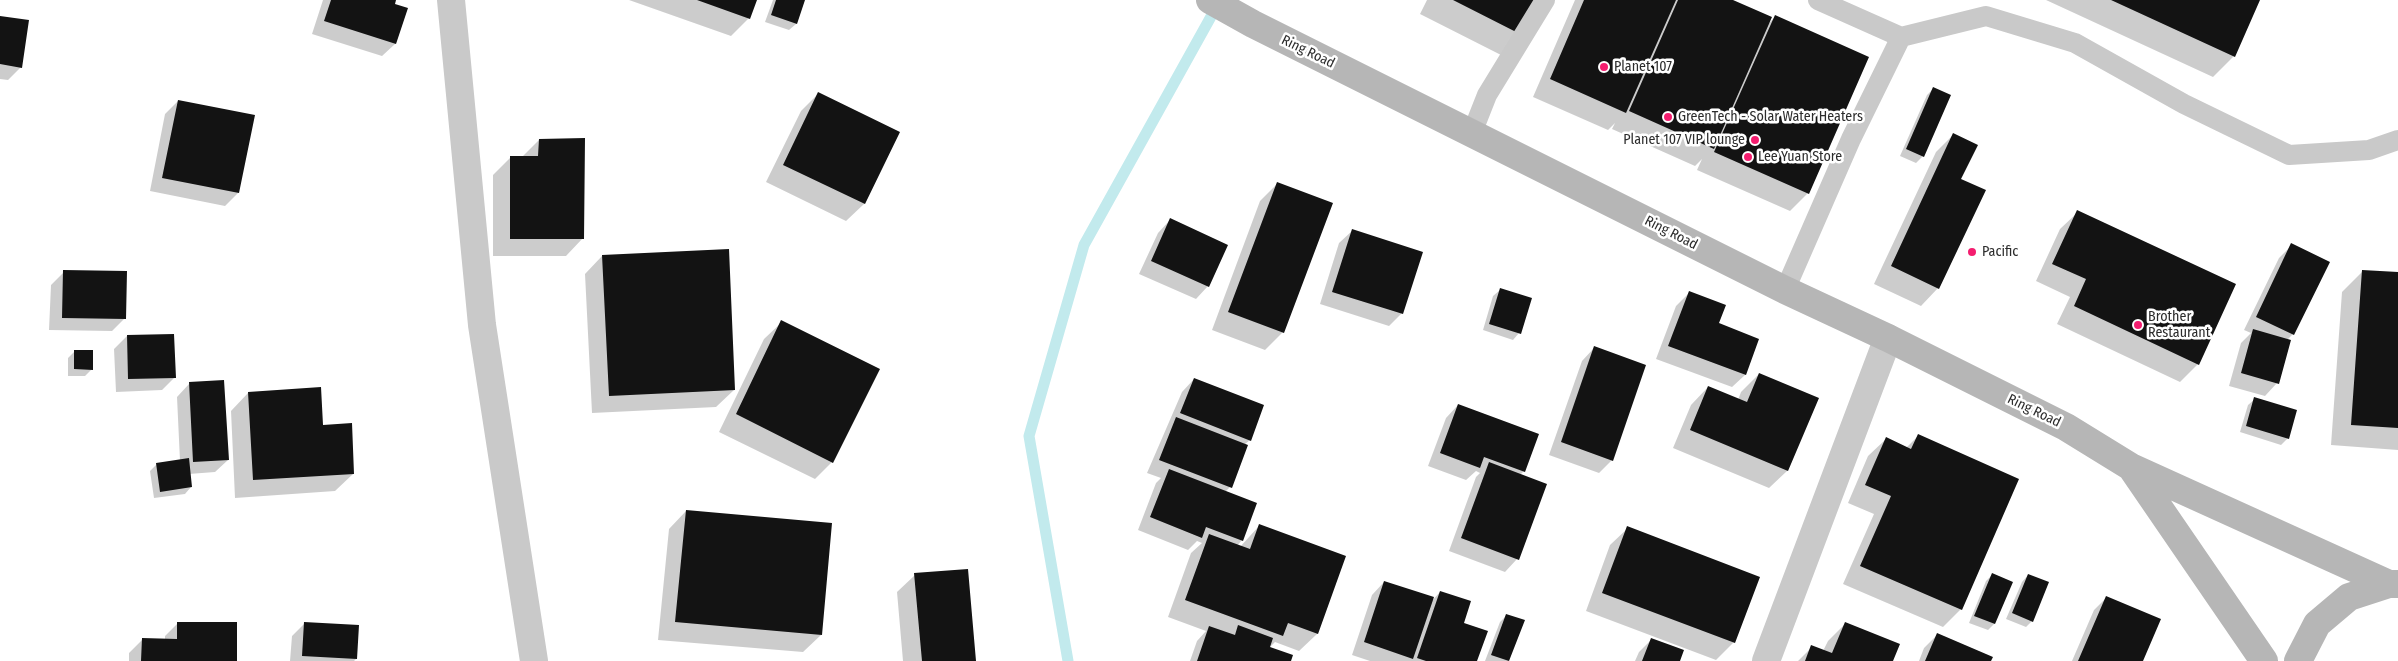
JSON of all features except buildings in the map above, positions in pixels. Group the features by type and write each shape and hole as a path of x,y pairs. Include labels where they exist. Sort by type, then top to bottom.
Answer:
{"main road":[{"name":"Ring Road","path":"1210,0 1253,24 1785,290 1888,338 2066,427 2131,467 2393,584"},
{"name":"Ring Road","path":"2131,467 2264,661"},
{"path":"2298,661 2317,624 2349,597 2393,584"}],"street":[{"path":"451,0 482,325 534,661"},
{"path":"1766,661 1888,338"}],"lane":[{"path":"1472,133 1487,95 1545,0"},
{"path":"1818,0 1901,37 1986,16 2075,43 2184,104 2289,155 2369,150 2398,140"},
{"path":"1785,290 1851,139 1901,37"}],"waterway":[{"path":"1068,661 1029,436 1084,245 1218,4"}],"place":[{"name":"Planet 107","path":"1604,67"},
{"name":"GreenTech - Solar Water Heaters","path":"1668,117"},
{"name":"Planet 107 VIP lounge","path":"1755,140"},
{"name":"Lee Yuan Store","path":"1748,157"},
{"name":"Pacific","path":"1972,252"},
{"name":"Brother Restaurant","path":"2138,325"}]}
